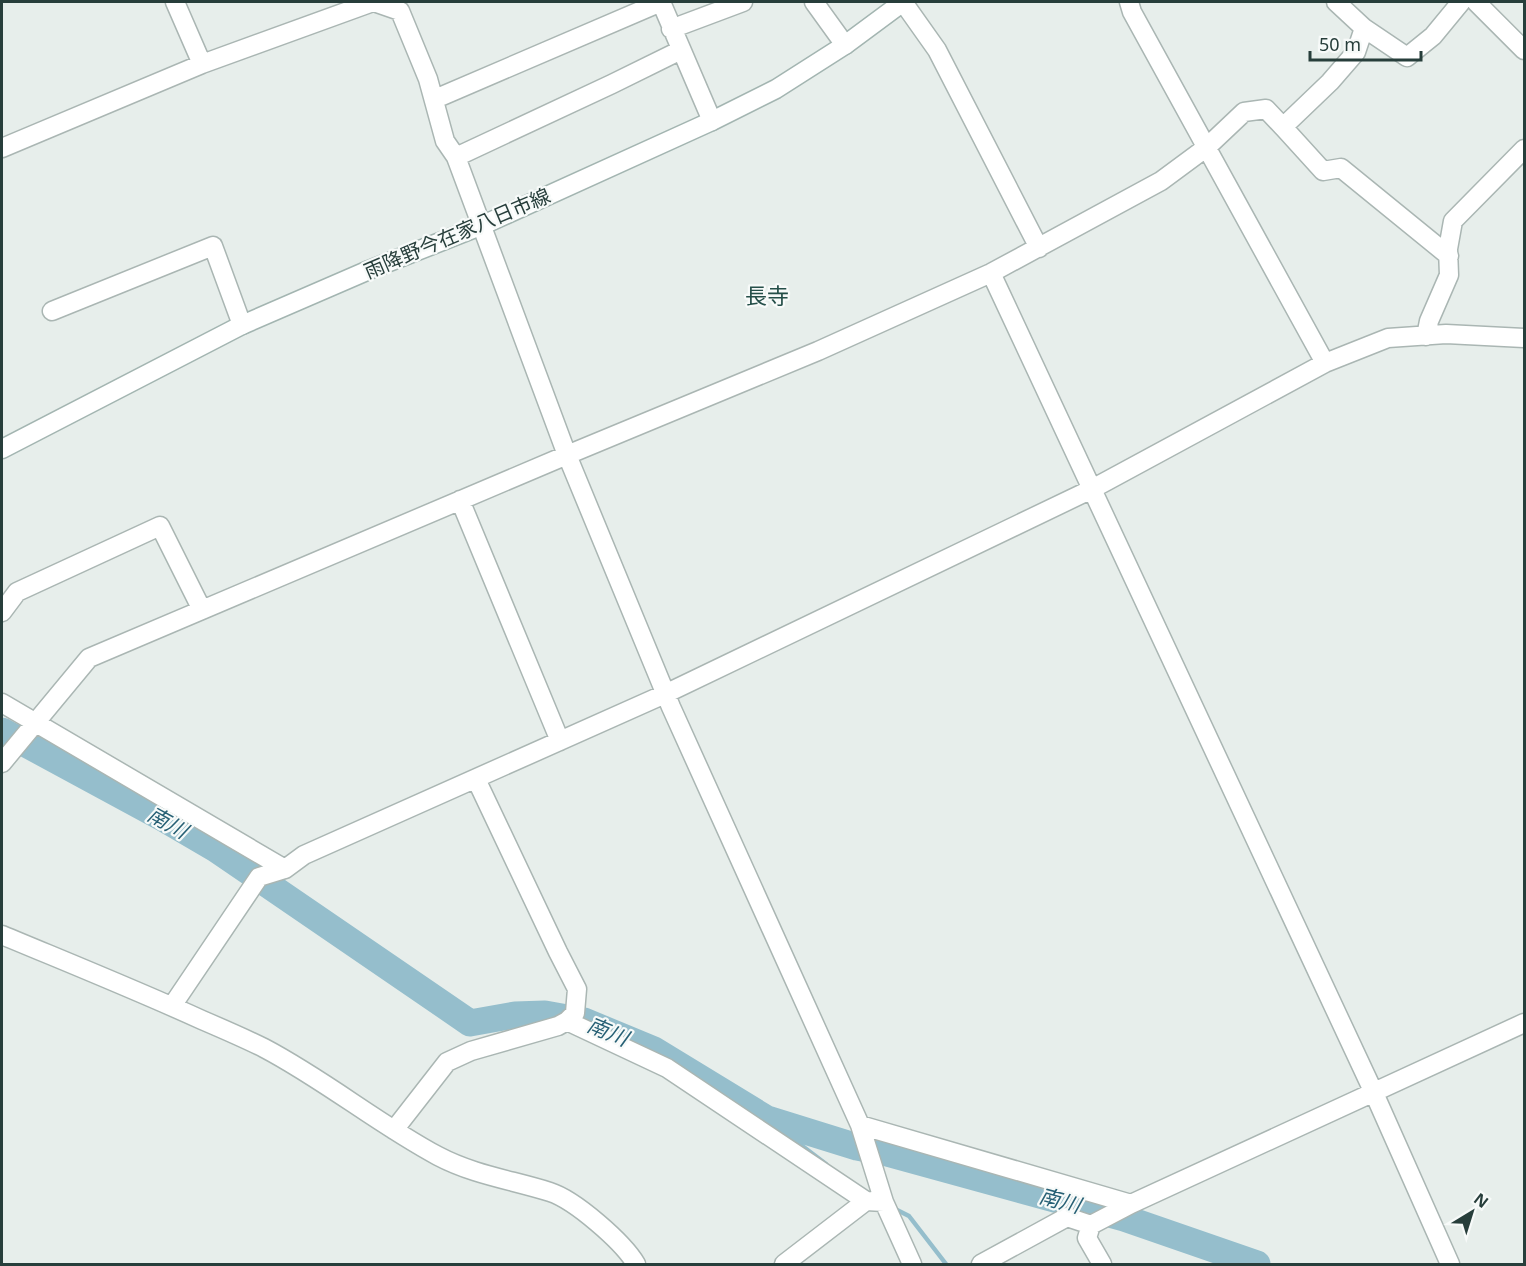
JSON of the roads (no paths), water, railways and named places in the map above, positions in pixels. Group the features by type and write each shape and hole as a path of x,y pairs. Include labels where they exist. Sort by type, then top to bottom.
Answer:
{"street":[{"path":"175,2 202,64"},
{"path":"435,99 661,2 712,121"},
{"path":"671,29 744,2"},
{"path":"814,2 845,45"},
{"path":"903,2 937,50 1039,248"},
{"name":"雨降野今在家八日市線","path":"2,449 242,326 369,270 483,225 712,121 776,89 845,45 903,2"},
{"path":"1129,2 1132,12 1325,363"},
{"path":"1336,2 1364,28 1407,57 1433,36 1461,2"},
{"path":"1476,2 1524,50"},
{"path":"2,148 202,64 382,3 400,11 435,99 445,141 456,157 483,225 567,455 665,694 860,1125 875,1201 912,1264"},
{"path":"1283,127 1330,82 1356,52 1364,28"},
{"path":"456,157 681,50"},
{"path":"7,757 89,658 818,351 991,273 1161,181 1207,147 1244,112 1266,109 1323,171 1341,168 1449,256"},
{"path":"1426,336 1429,321 1449,275 1453,221 1524,149"},
{"path":"52,311 213,246 242,326"},
{"path":"991,273 1374,1093 1450,1264"},
{"path":"172,1006 259,877 285,869 304,855 665,694 1092,489 1325,363 1388,338 1446,334 1524,338"},
{"path":"460,500 560,741"},
{"path":"2,612 17,592 160,526 202,609"},
{"path":"2,703 285,869"},
{"path":"394,1130 447,1062 471,1051 558,1026 575,1013 577,989 476,779"},
{"path":"2,935 172,1006 264,1048 325,1083 394,1130 438,1156 479,1174 553,1193 567,1200 607,1232 628,1252 636,1264"},
{"path":"567,1021 668,1068 875,1201"},
{"path":"1102,1264 1087,1238 1091,1225 1131,1204 1524,1023"},
{"path":"860,1125 1131,1204"},
{"path":"784,1264 875,1201"},
{"path":"981,1264 1067,1217 1091,1225"}],"waterway":[{"name":"南川","path":"2,731 216,849 470,1023 515,1015 545,1014 584,1021 654,1050 767,1119 857,1147 887,1153 1124,1218 1257,1264"},
{"path":"767,1119 826,1164"},
{"path":"893,1208 909,1216 946,1264"}],"district":[{"name":"長寺","path":"767,295"}]}
